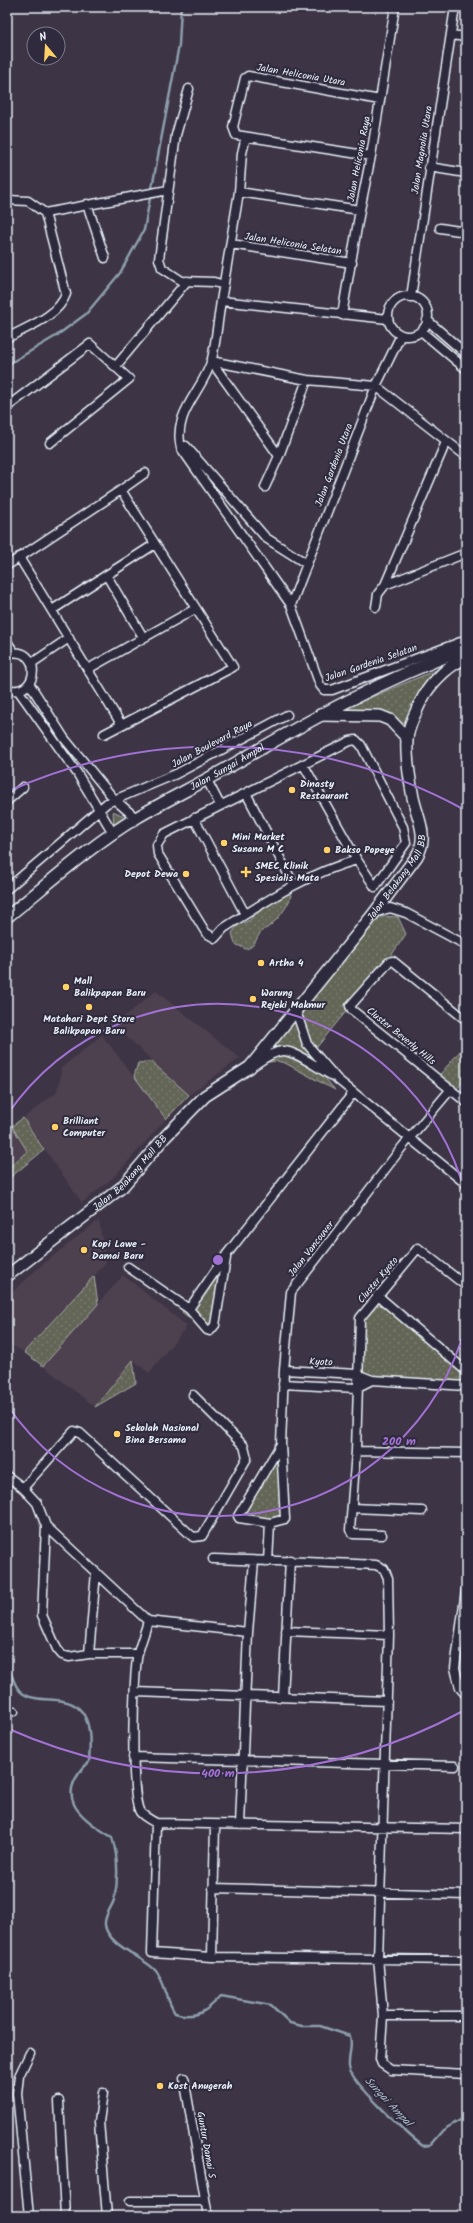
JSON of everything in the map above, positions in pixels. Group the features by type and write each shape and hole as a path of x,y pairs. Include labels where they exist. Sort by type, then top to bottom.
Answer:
{"main road":[{"name":"Jalan Sungai Ampal","path":"7,917 113,833 136,818 207,780 319,714 362,692 466,649"},
{"name":"Jalan Belakang Mall BB","path":"7,1276 122,1187 165,1138 205,1096 250,1067 389,893 423,846 423,836 412,793 407,738 421,701 430,686 455,663 466,658"},
{"path":"319,714 380,716 390,720 407,738"}],"street":[{"name":"Jalan Heliconia Raya","path":"342,316 371,156 395,7"},
{"name":"Jalan Magnolia Utara","path":"411,297 429,167 455,7"},
{"path":"451,35 466,37"},
{"name":"Jalan Heliconia Utara","path":"246,137 236,135 233,127 245,78 248,76 380,100"},
{"path":"189,89 176,135 166,190 159,259 162,268 182,281 214,282 224,285"},
{"path":"291,605 181,448 179,438 183,415 211,361 231,244 239,192 242,153 246,137 371,156"},
{"path":"429,167 466,172"},
{"path":"45,213 166,190"},
{"path":"239,192 360,210"},
{"path":"7,200 28,201 45,213 66,294 63,303 57,310 7,338"},
{"path":"87,204 105,258"},
{"path":"440,228 466,232"},
{"name":"Jalan Heliconia Selatan","path":"231,244 352,263"},
{"path":"116,366 187,281"},
{"path":"411,297 422,302 426,308 427,320 421,331 408,336 395,332 388,319 388,311 395,301 411,297"},
{"path":"221,301 342,316 388,319"},
{"path":"427,320 466,354"},
{"path":"421,331 466,369"},
{"name":"Jalan Gardenia Utara","path":"291,605 376,386 401,335"},
{"path":"7,407 90,344 129,379 50,443"},
{"path":"211,361 307,380 376,386 446,442 466,456"},
{"path":"211,361 279,456"},
{"path":"265,487 279,456 307,380"},
{"path":"179,438 266,538 306,564"},
{"path":"376,607 378,594 385,585 446,442"},
{"path":"8,565 145,473"},
{"path":"104,734 233,667 121,490"},
{"path":"52,610 156,544"},
{"path":"385,585 466,553"},
{"path":"20,557 121,724"},
{"path":"106,576 143,637"},
{"name":"Jalan Gardenia Selatan","path":"291,605 320,685 324,690 332,690 466,640"},
{"path":"88,669 195,609"},
{"path":"32,663 69,638"},
{"path":"7,642 10,653 24,655 32,663 34,673 30,683 18,690 7,688"},
{"path":"30,683 64,738 114,799 136,818"},
{"path":"18,690 77,773 100,808 113,833"},
{"name":"Jalan Boulevard Raya","path":"7,889 80,828 100,808 114,799 176,774 287,716"},
{"path":"303,764 357,860 375,887 406,843 403,828 361,744 356,740 350,741 303,764 164,834 157,845 158,854 206,932 215,938 224,928 294,885 316,873 357,860"},
{"path":"207,780 220,805"},
{"path":"8,799 23,786"},
{"path":"246,792 294,885"},
{"path":"194,818 245,914"},
{"path":"389,893 390,908"},
{"path":"374,913 390,908 410,915 466,946"},
{"name":"Cluster Beverly Hills","path":"466,1020 393,961 389,962 350,1006 352,1010 466,1102"},
{"path":"296,1011 307,1044 337,1078 353,1093 466,1184"},
{"path":"250,1067 283,1051 301,1058 337,1078"},
{"path":"409,1139 451,1089"},
{"path":"189,1309 226,1254 353,1093"},
{"name":"Jalan Vancouver","path":"270,1523 285,1519 280,1444 284,1370 291,1292 409,1139"},
{"name":"Cluster Kyoto","path":"382,1535 351,1532 356,1451 356,1388 360,1318 377,1295 418,1248 466,1286"},
{"path":"128,1267 189,1309 207,1330 214,1328 226,1254"},
{"path":"377,1295 466,1371"},
{"name":"Kyoto","path":"284,1370 357,1374 372,1380"},
{"path":"283,1384 356,1388 372,1380 466,1386"},
{"path":"23,1488 74,1431 80,1433 192,1537 202,1536 247,1458 247,1454 244,1446 193,1395"},
{"path":"268,1562 270,1523 242,1520 238,1516 280,1444"},
{"path":"356,1451 466,1453"},
{"path":"7,1476 23,1488 37,1503 46,1526 42,1615 57,1649 62,1655 69,1657 89,1654 138,1654"},
{"path":"353,1508 422,1511"},
{"path":"46,1526 148,1621 248,1632"},
{"path":"213,1559 268,1562 290,1560 376,1565 384,1569 388,1578 390,1635 378,1958 382,2016 380,2059 385,2067 390,2070 466,2074"},
{"path":"283,1697 290,1560"},
{"path":"240,1824 248,1632 254,1561"},
{"path":"89,1654 96,1572"},
{"path":"466,1590 455,1668 460,1688 466,1695"},
{"path":"148,1621 138,1654 133,1757 137,1802 140,1812 156,1823 214,1825 240,1824 382,1829 466,1829"},
{"path":"286,1631 390,1635"},
{"path":"135,1692 387,1701"},
{"path":"133,1757 455,1766"},
{"path":"156,1823 151,1953 212,1957 466,1960"},
{"path":"212,1957 214,1825"},
{"path":"213,1888 466,1895"},
{"path":"382,2016 466,2016"},
{"path":"29,2216 17,2093 19,2076 30,2053"},
{"name":"Guntur Damai 5","path":"184,2078 208,2216"},
{"path":"103,2093 99,2122 107,2216"},
{"path":"59,2100 65,2216"},
{"path":"130,2201 205,2201"}],"shaded area":[{"path":"156,991 240,1058 189,1095 114,1025"},
{"path":"102,1035 166,1119 114,1177 82,1203 23,1118 56,1093 60,1080 61,1068"},
{"path":"7,1119 27,1151 11,1166 7,1163"},
{"path":"99,1220 106,1263 24,1352 7,1343 7,1297 44,1263"},
{"path":"123,1275 187,1326 149,1373 133,1360 95,1407 43,1366"}],"green space":[{"path":"453,663 429,686 406,735 391,719 331,714"},
{"path":"113,811 130,819 114,829"},
{"path":"288,893 291,895 285,909 274,922 263,930 256,942 250,948 246,949 235,944 232,933 237,926 250,920 255,913"},
{"path":"372,916 398,917 406,934 388,960 308,1058 335,1090 285,1063 277,1061 261,1063 297,1012"},
{"path":"466,1044 466,1078 454,1092 437,1078"},
{"path":"152,1062 189,1095 166,1119 134,1076 138,1063"},
{"path":"23,1118 44,1150 7,1180 7,1163 11,1166 27,1151 12,1126"},
{"path":"227,1254 209,1334 182,1312"},
{"path":"94,1276 98,1304 43,1366 24,1352"},
{"path":"377,1295 466,1371 466,1386 357,1382 360,1318"},
{"path":"133,1360 136,1383 95,1407"},
{"path":"279,1449 282,1521 240,1516"}],"waterway":[{"path":"7,365 56,336 86,314 120,273 144,230 179,45 181,7"},
{"name":"Sungai Ampal","path":"7,1661 15,1684 22,1693 33,1698 60,1700 73,1704 80,1709 88,1724 90,1743 89,1762 78,1774 73,1785 71,1795 74,1805 80,1813 89,1822 112,1837 117,1860 117,1884 114,1900 107,1915 105,1925 108,1932 119,1945 156,1971 162,1981 175,2013 182,2015 195,2015 201,2013 221,1996 271,2005 290,2023 302,2026 320,2026 350,2036 351,2044 349,2067 352,2074 369,2096 423,2146 430,2145 443,2130 462,2119 466,2112"}],"place":[{"name":"Dinasty Restaurant","path":"292,790"},
{"name":"Mini Market Susana M C","path":"224,843"},
{"name":"Bakso Popeye","path":"327,850"},
{"name":"SMEC Klinik Spesialis Mata","path":"246,872"},
{"name":"Depot Dewa","path":"186,874"},
{"name":"Artha 4","path":"261,963"},
{"name":"Mall Balikpapan Baru","path":"66,987"},
{"name":"Warung Rejeki Makmur","path":"253,999"},
{"name":"Matahari Dept Store Balikpapan Baru","path":"89,1007"},
{"name":"Brilliant Computer","path":"55,1127"},
{"name":"Kopi Lawe - Damai Baru","path":"84,1250"},
{"name":"Sekolah Nasional Bina Bersama","path":"117,1434"},
{"name":"Kost Anugerah","path":"160,2086"}]}
